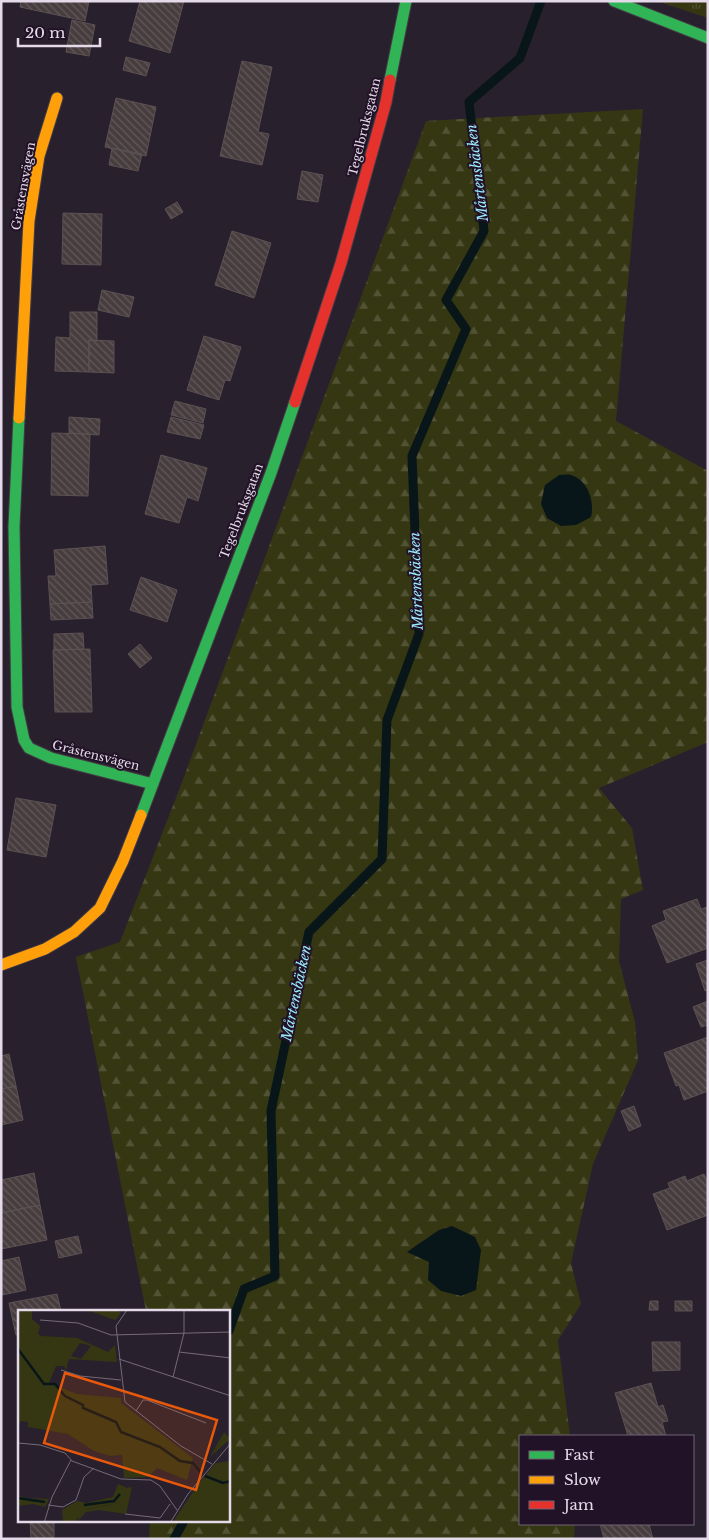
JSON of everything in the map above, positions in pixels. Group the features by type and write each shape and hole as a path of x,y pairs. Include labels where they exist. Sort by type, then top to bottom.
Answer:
{"street":[{"name":"Tegelbruksgatan","path":"1,965 45,949 74,932 100,908 123,861 271,473 344,255 386,102 406,1"},
{"path":"614,1 708,38"},
{"name":"Gråstensvägen","path":"57,98 40,156 29,221 14,527 17,707 22,730 29,748 46,758 153,784"}],"green space":[{"path":"657,1 708,1 708,18"},
{"path":"643,109 616,421 708,471 708,742 599,788 632,828 643,890 621,899 619,961 635,1022 638,1060 593,1164 571,1263 581,1304 558,1340 570,1435 519,1435 519,1525 575,1525 574,1539 149,1539 150,1522 230,1522 230,1310 146,1310 76,957 120,942 181,785 426,121"}],"shaded area":[{"path":"559,475 570,475 577,478 589,492 592,505 591,517 576,525 561,526 547,518 541,504 545,485"},
{"path":"452,1226 475,1237 481,1250 476,1290 461,1296 441,1291 428,1280 429,1262 407,1252 439,1230"}],"building":[{"path":"21,1 89,1 85,21 20,7"},
{"path":"140,1 184,1 170,53 129,41"},
{"path":"72,20 95,25 89,56 66,52"},
{"path":"126,57 150,63 146,76 123,70"},
{"path":"242,61 272,67 258,132 269,134 262,165 220,156"},
{"path":"116,98 156,107 146,156 105,147"},
{"path":"112,148 142,154 138,171 109,165"},
{"path":"302,171 323,175 318,202 297,199"},
{"path":"177,202 183,212 171,219 165,209"},
{"path":"63,213 102,214 101,265 62,264"},
{"path":"232,231 271,243 254,298 215,285"},
{"path":"102,290 134,297 129,317 98,310"},
{"path":"70,312 97,312 97,341 89,340 89,372 55,371 56,337 70,338"},
{"path":"204,336 241,347 230,381 225,380 219,400 187,390"},
{"path":"89,340 114,341 114,373 89,372"},
{"path":"175,401 206,409 203,423 171,415"},
{"path":"69,417 100,419 99,435 69,433"},
{"path":"171,417 204,425 200,439 167,432"},
{"path":"52,433 90,434 88,496 51,495"},
{"path":"161,455 207,468 198,501 187,497 179,523 145,514"},
{"path":"105,546 108,584 91,585 92,602 50,604 48,576 56,576 54,550"},
{"path":"141,577 177,590 167,622 130,610"},
{"path":"92,602 93,618 51,620 50,604"},
{"path":"83,633 84,649 54,650 54,634"},
{"path":"140,644 152,658 140,668 128,654"},
{"path":"90,649 92,712 55,712 53,650"},
{"path":"16,798 56,805 46,857 7,850"},
{"path":"697,899 701,909 708,907 708,948 667,963 652,926 666,920 663,911"},
{"path":"708,960 708,990 705,991 696,964"},
{"path":"708,1001 708,1025 701,1027 693,1007"},
{"path":"708,1037 708,1091 684,1100 679,1085 676,1086 664,1053"},
{"path":"9,1054 16,1086 1,1089 1,1056"},
{"path":"16,1086 23,1120 1,1125 1,1089"},
{"path":"634,1106 641,1126 629,1131 621,1111"},
{"path":"34,1173 40,1205 1,1213 1,1180"},
{"path":"704,1174 708,1184 708,1215 667,1230 653,1194 670,1188 668,1183 685,1176 687,1181"},
{"path":"40,1205 47,1240 1,1249 1,1213"},
{"path":"78,1236 82,1253 59,1258 55,1241"},
{"path":"19,1257 26,1290 2,1295 1,1261"},
{"path":"57,1294 61,1310 18,1310 18,1334 16,1335 9,1303"},
{"path":"650,1301 658,1301 658,1310 649,1310"},
{"path":"675,1301 692,1301 692,1311 675,1311"},
{"path":"652,1342 680,1342 680,1370 653,1371"},
{"path":"651,1383 658,1407 663,1405 668,1421 662,1422 666,1435 628,1435 615,1393"},
{"path":"30,1522 54,1522 54,1538 31,1538"},
{"path":"600,1525 649,1525 653,1539 604,1539"}],"waterway":[{"name":"Mårtensbäcken","path":"230,1328 244,1289 275,1276 271,1111 309,932 382,859 387,720 419,634 412,456 466,329 446,300 484,231 469,102 520,58 541,1"},
{"name":"Mårtensbäcken","path":"174,1539 183,1522"}],"traffic: fast":[{"path":"390,80 406,1"},
{"path":"614,1 708,38"},
{"path":"141,815 271,473 295,402"},
{"path":"19,418 14,527 17,707 24,740 29,748 51,758 153,784"}],"traffic: slow":[{"path":"19,418 29,221 39,156 57,98"},
{"path":"1,965 45,949 74,932 100,908 123,861 141,815"}],"traffic: jam":[{"path":"295,402 341,263 386,102 390,80"}]}
